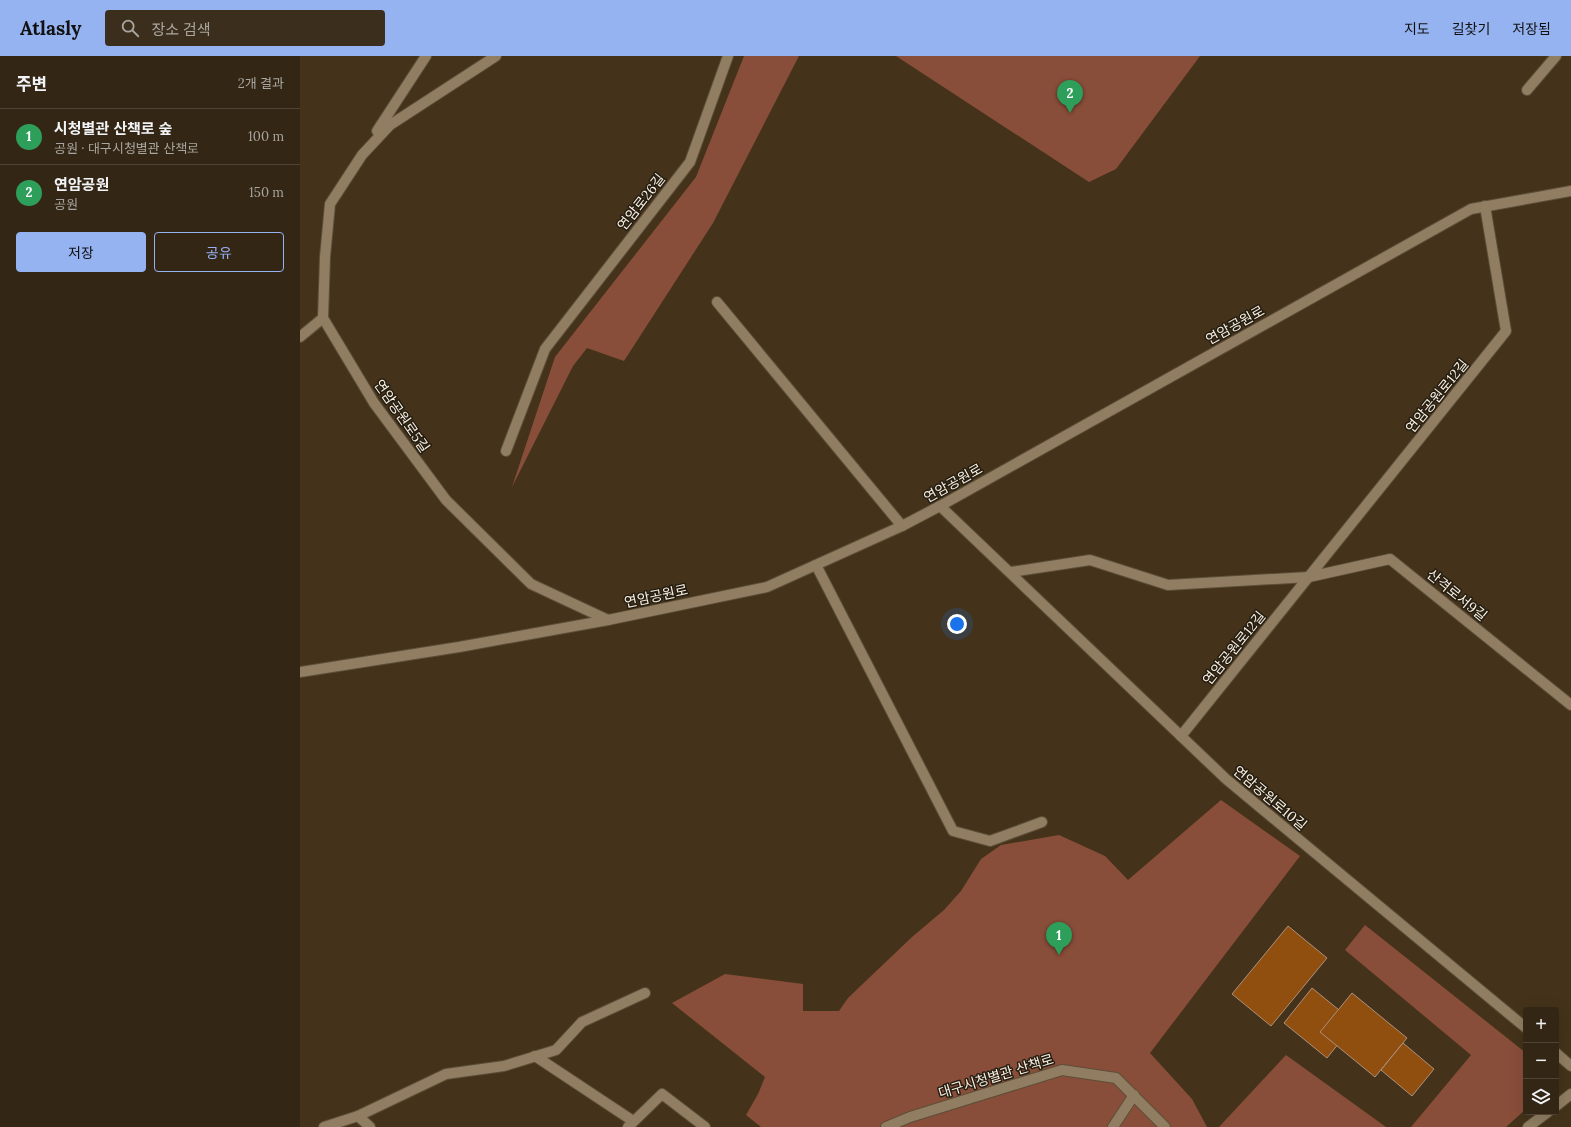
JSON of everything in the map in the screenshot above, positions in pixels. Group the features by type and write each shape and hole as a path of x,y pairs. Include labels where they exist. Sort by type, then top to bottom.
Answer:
{"street":[{"path":"300,337 323,318 325,257 330,204 426,56"},
{"path":"362,155 390,125 496,56"},
{"name":"연암로26길","path":"506,451 545,348 690,162 728,56"},
{"path":"1527,90 1556,56"},
{"name":"연암공원로","path":"300,672 459,647 608,620 767,587 902,526 940,506 1471,209 1571,191"},
{"name":"연암공원로12길","path":"1180,736 1506,331 1485,206"},
{"path":"718,302 902,526"},
{"name":"연암공원로5길","path":"323,318 374,403 446,500 531,584 608,620"},
{"name":"연암공원로10길","path":"940,506 1011,572 1226,779 1523,1026"},
{"name":"산격로서9길","path":"1309,577 1390,559 1571,705"},
{"path":"1011,572 1090,560 1168,585 1309,577"},
{"path":"816,564 953,831 990,841 1042,822"},
{"path":"324,1127 358,1116 446,1074 504,1066 556,1050 582,1022 644,993"},
{"path":"535,1056 631,1124 662,1094 704,1127"},
{"path":"1559,1056 1571,1066"},
{"name":"대구시청별관 산책로","path":"886,1127 910,1117 1062,1070 1116,1078 1165,1127"},
{"path":"1559,1104 1571,1094"},
{"path":"1113,1127 1134,1095"},
{"path":"1528,1127 1544,1115"},
{"path":"358,1116 370,1127"}],"shaded area":[{"path":"744,56 799,56 713,223 624,361 587,348 573,366 512,487 555,357 696,177"},
{"path":"896,56 1200,56 1116,169 1089,182"},
{"path":"1221,800 1300,856 1150,1053 1192,1099 1207,1127 761,1127 746,1115 758,1094 765,1077 672,1003 725,974 803,984 803,1011 839,1011 848,998 912,937 944,910 961,891 981,859 1001,845 1059,835 1105,856 1128,880"},
{"path":"1365,925 1523,1051 1523,1112 1506,1127 1411,1127 1471,1055 1345,950"},
{"path":"1286,1055 1386,1127 1219,1127"}],"building":[{"path":"1288,926 1327,958 1271,1026 1232,994"},
{"path":"1312,988 1355,1023 1327,1058 1284,1023"},
{"path":"1352,993 1407,1038 1375,1077 1320,1032"},
{"path":"1403,1043 1434,1069 1412,1096 1381,1070"}],"place":[{"name":"연암공원","path":"1070,113"},
{"name":"시청별관 산책로 숲","path":"1059,955"}]}
